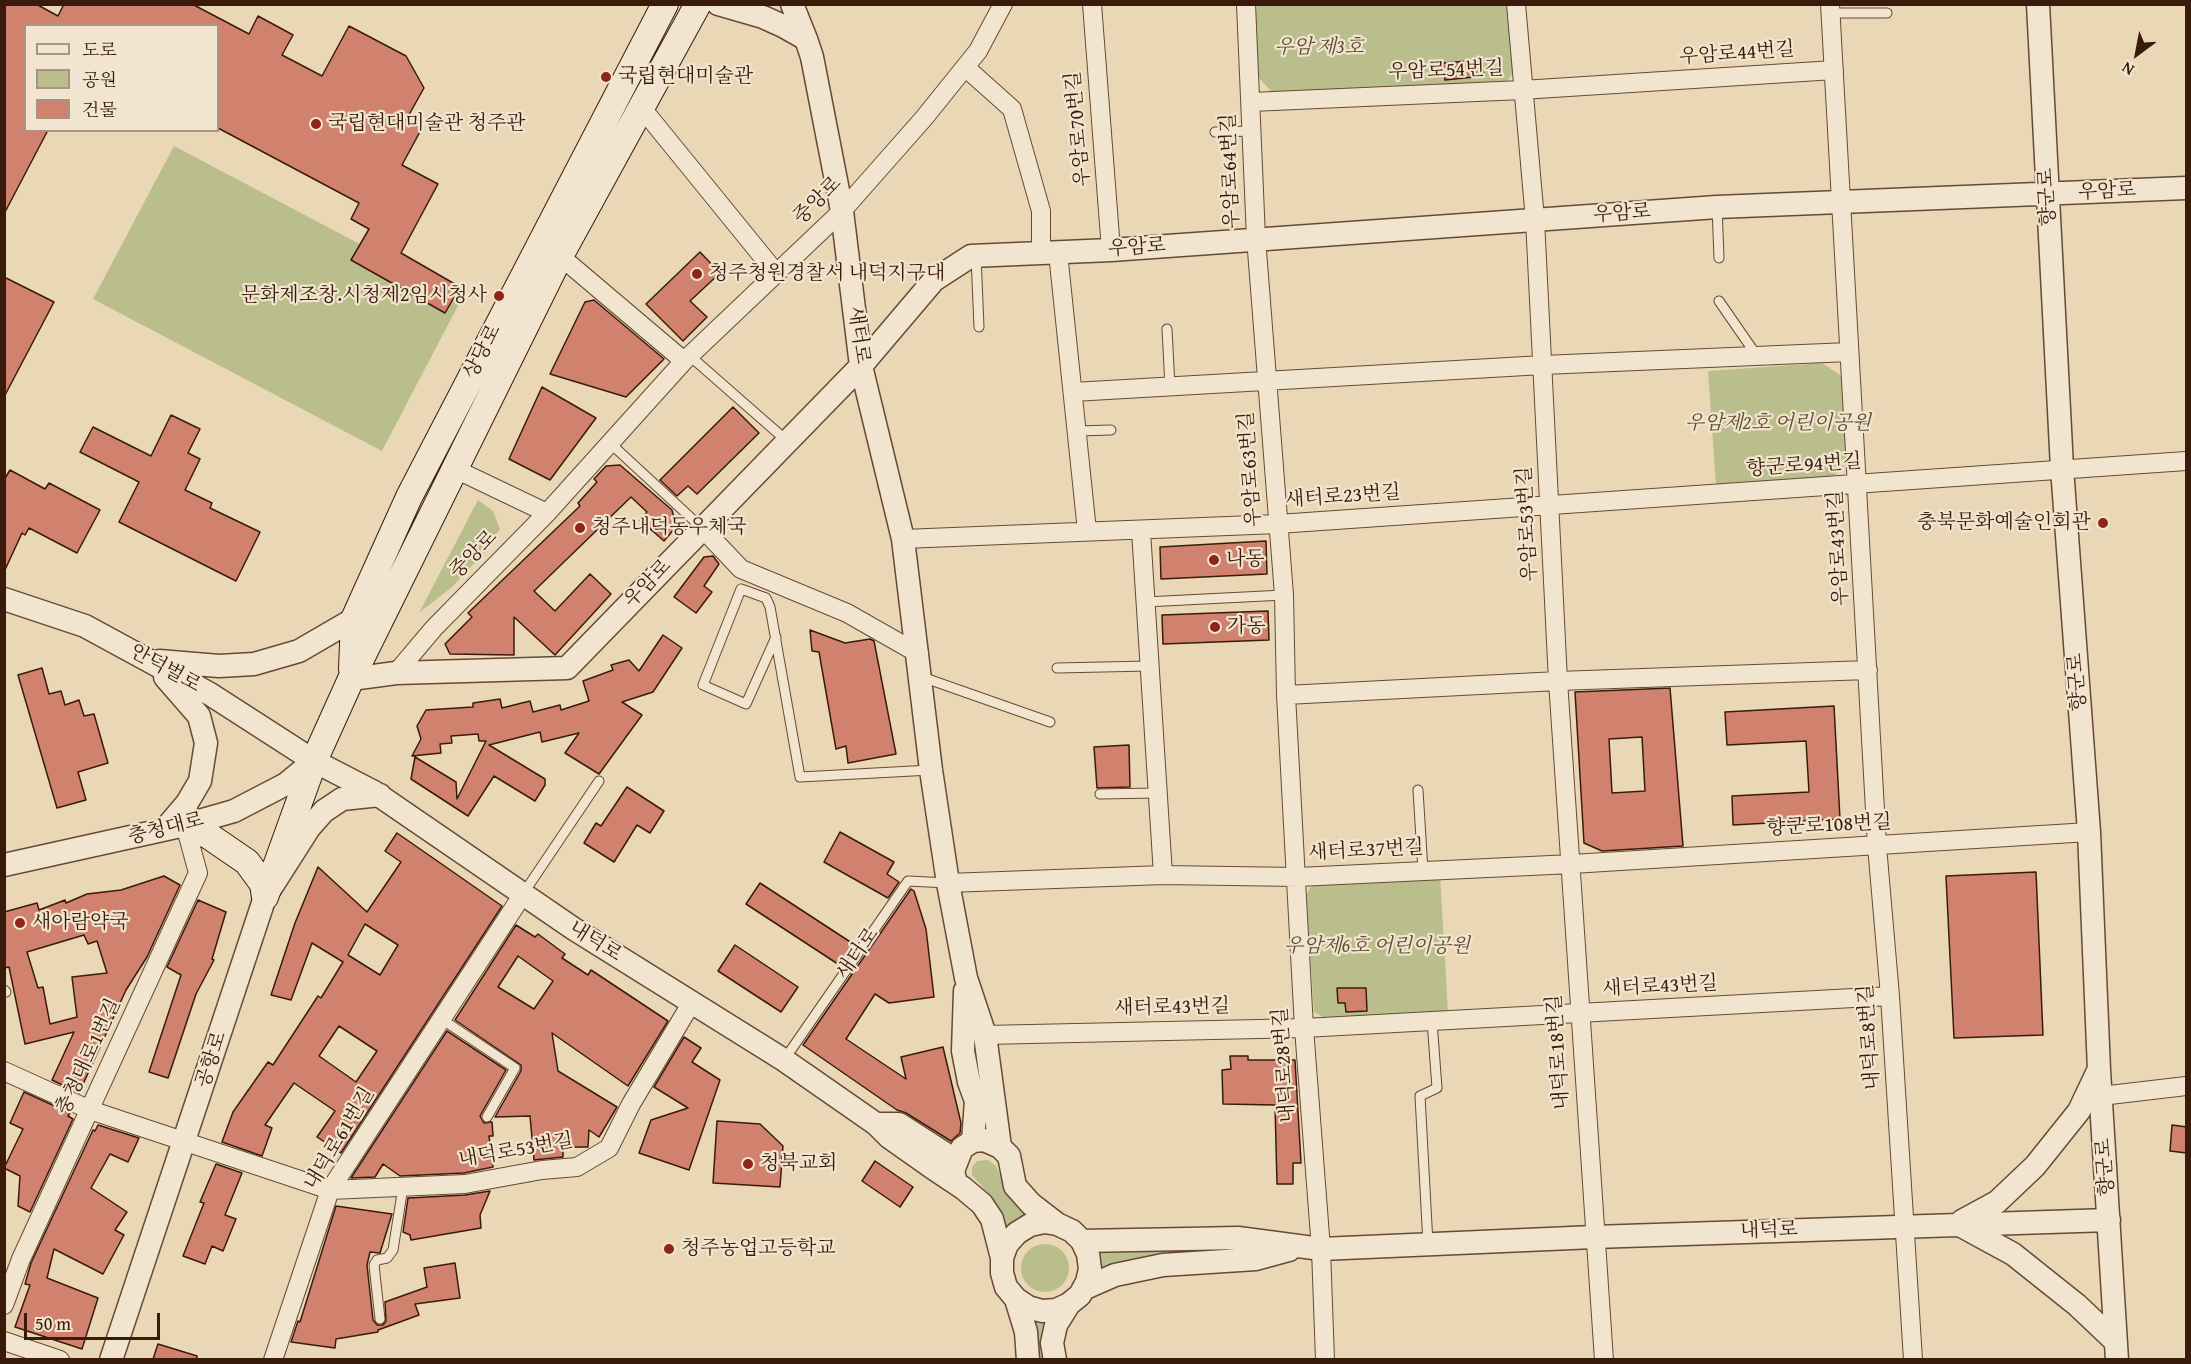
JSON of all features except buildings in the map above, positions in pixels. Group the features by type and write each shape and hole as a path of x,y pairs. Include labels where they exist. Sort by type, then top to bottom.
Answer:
{"main road":[{"name":"상당로","path":"351,679 354,619 410,497 665,4"},
{"name":"상당로","path":"314,761 351,679 560,256 698,4"},
{"name":"공항로","path":"265,897 314,761"},
{"path":"175,827 209,836 248,862 263,884 265,897"}],"street":[{"path":"718,4 763,17 806,39"},
{"name":"새터로","path":"792,4 812,57 842,211 861,366 903,539 919,654 931,770 948,883 966,978"},
{"name":"중앙로","path":"396,673 435,628 547,513 687,358 842,211 924,118 978,51 1003,4"},
{"name":"우암로70번길","path":"1092,4 1111,250"},
{"name":"우암로64번길","path":"1246,4 1256,238"},
{"name":"우암로54번길","path":"1516,4 1535,220"},
{"name":"향군로","path":"2038,4 2062,468 2089,832 2099,1070 2117,1351"},
{"path":"1830,9 1843,201"},
{"path":"965,67 1012,109 1041,211 1073,392 1087,531"},
{"name":"우암로44번길","path":"1643,82 1834,70"},
{"name":"우암로54번길","path":"1373,97 1643,82"},
{"name":"우암로64번길","path":"1251,102 1373,97"},
{"path":"641,107 776,273"},
{"name":"우암로","path":"351,679 396,673 567,668 861,366 934,280 971,256 1111,250 1717,207 2187,188"},
{"name":"우암로43번길","path":"1843,201 1849,352 1877,846"},
{"name":"우암로53번길","path":"1535,220 1558,681 1572,864"},
{"name":"우암로63번길","path":"1256,238 1284,595 1286,695 1298,877"},
{"path":"560,256 687,358"},
{"path":"1543,365 1849,352"},
{"name":"우암로63번길","path":"1073,392 1543,365"},
{"name":"향군로94번길","path":"1549,506 1858,485 2062,468 2187,461"},
{"path":"455,469 547,513"},
{"name":"새터로23번길","path":"903,539 1087,531 1141,531 1549,506"},
{"path":"703,528 741,569 847,614 919,654"},
{"path":"1141,531 1163,875"},
{"name":"안덕벌로","path":"4,599 85,626 210,694 314,761"},
{"path":"147,659 219,666 254,664 299,651 354,619"},
{"path":"147,659 199,716 206,743 200,781 175,827"},
{"path":"1286,695 1558,681 1868,670"},
{"name":"내덕로","path":"314,761 380,795 574,929 784,1060 876,1124 888,1137 956,1183 982,1204 992,1219 1002,1258"},
{"name":"충청대로","path":"4,866 175,827 234,811 298,776 314,761"},
{"path":"265,897 309,828 324,811 342,799 380,795"},
{"name":"충청대로1번길","path":"4,1305 21,1259 198,873 175,827"},
{"name":"향군로108번길","path":"1572,864 2089,832"},
{"name":"내덕로8번길","path":"1877,846 1890,996 1913,1359"},
{"name":"새터로37번길","path":"948,883 1163,875 1298,877 1572,864"},
{"name":"내덕로18번길","path":"1572,864 1579,1014 1604,1359"},
{"name":"내덕로28번길","path":"1298,877 1304,1028 1321,1250 1325,1359"},
{"name":"내덕로61번길","path":"273,1359 330,1190 524,894"},
{"name":"공항로","path":"111,1359 186,1141 265,897"},
{"path":"966,978 985,1035 1000,1147"},
{"path":"966,978 963,1051 969,1082 976,1101 973,1141"},
{"name":"새터로43번길","path":"985,1035 1304,1028 1890,996"},
{"name":"내덕로53번길","path":"330,1190 465,1184 542,1170 577,1167 609,1148 631,1104 692,1002"},
{"path":"1957,1223 1997,1202 2036,1166 2079,1111 2099,1070"},
{"path":"4,1071 90,1110 330,1190"},
{"path":"2101,1096 2187,1086"},
{"path":"876,1124 899,1124 955,1160"},
{"path":"956,1183 953,1171 955,1160 962,1148 973,1141 984,1140 1000,1147 1009,1156 1015,1186 1031,1204 1057,1224 1072,1231 1082,1241 1088,1254 1090,1269 1076,1297 1056,1325 1052,1343 1055,1359"},
{"name":"내덕로","path":"1296,1248 1321,1250 1594,1236 2109,1220"},
{"path":"1028,1359 1026,1332 1016,1299 1004,1280 1002,1258 1007,1244 1017,1233 1030,1225 1044,1222 1057,1224"},
{"path":"1957,1223 2013,1254 2077,1305 2117,1351"},
{"path":"1082,1241 1238,1238 1296,1248"},
{"path":"1016,1299 1028,1307 1042,1311 1056,1310 1115,1275 1163,1265 1256,1259 1296,1248"},
{"path":"4,1341 60,1359"}],"lane":[{"path":"1830,9 1887,13"},
{"path":"1215,132 1252,131"},
{"path":"1717,207 1719,258"},
{"path":"976,256 979,327"},
{"path":"1719,301 1757,356"},
{"path":"1167,329 1170,387"},
{"path":"687,358 788,442"},
{"path":"1077,431 1111,430"},
{"path":"610,443 703,528"},
{"path":"776,637 746,705 704,685 741,589 766,598 771,607 800,777 931,770"},
{"path":"1145,602 1284,595"},
{"path":"1057,668 1149,666"},
{"path":"921,676 1050,722"},
{"path":"524,894 599,781"},
{"path":"1418,790 1423,871"},
{"path":"1100,794 1157,793"},
{"name":"새터로","path":"784,1060 908,881 948,883"},
{"path":"443,1020 515,1068 487,1117"},
{"path":"1428,1244 1420,1096 1437,1088 1432,1021"},
{"path":"380,1319 374,1265 377,1260 387,1258 393,1250 403,1187"}],"green space":[{"name":"우암 제3호","path":"1253,5 1507,5 1513,73 1505,84 1273,93 1258,77"},
{"path":"174,146 462,298 382,451 93,299"},
{"name":"우암제2호 어린이공원","path":"1822,363 1846,379 1848,461 1831,479 1716,485 1708,371"},
{"path":"478,500 493,511 500,529 483,554 452,587 419,613"},
{"name":"우암제6호 어린이공원","path":"1440,874 1448,1014 1328,1020 1314,1012 1306,895 1315,880"},
{"path":"988,1160 996,1166 1005,1188 1030,1216 1015,1219 1007,1228 994,1200 972,1175 972,1167 977,1161"},
{"path":"1040,1244 1050,1244 1065,1254 1069,1268 1065,1282 1059,1288 1050,1292 1040,1292 1025,1282 1021,1273 1021,1263 1031,1248"},
{"path":"1221,1247 1102,1269 1098,1253 1127,1249"},
{"path":"1034,1318 1050,1319 1043,1329 1045,1359 1035,1359"}],"place":[{"name":"국립현대미술관","path":"606,77"},
{"name":"국립현대미술관 청주관","path":"316,124"},
{"name":"청주청원경찰서 내덕지구대","path":"697,274"},
{"name":"문화제조창.시청제2임시청사","path":"499,296"},
{"name":"충북문화예술인회관","path":"2103,523"},
{"name":"청주내덕동우체국","path":"580,528"},
{"name":"나동","path":"1214,560"},
{"name":"가동","path":"1215,627"},
{"name":"새아람약국","path":"20,923"},
{"name":"청북교회","path":"748,1164"},
{"name":"청주농업고등학교","path":"669,1249"}]}
